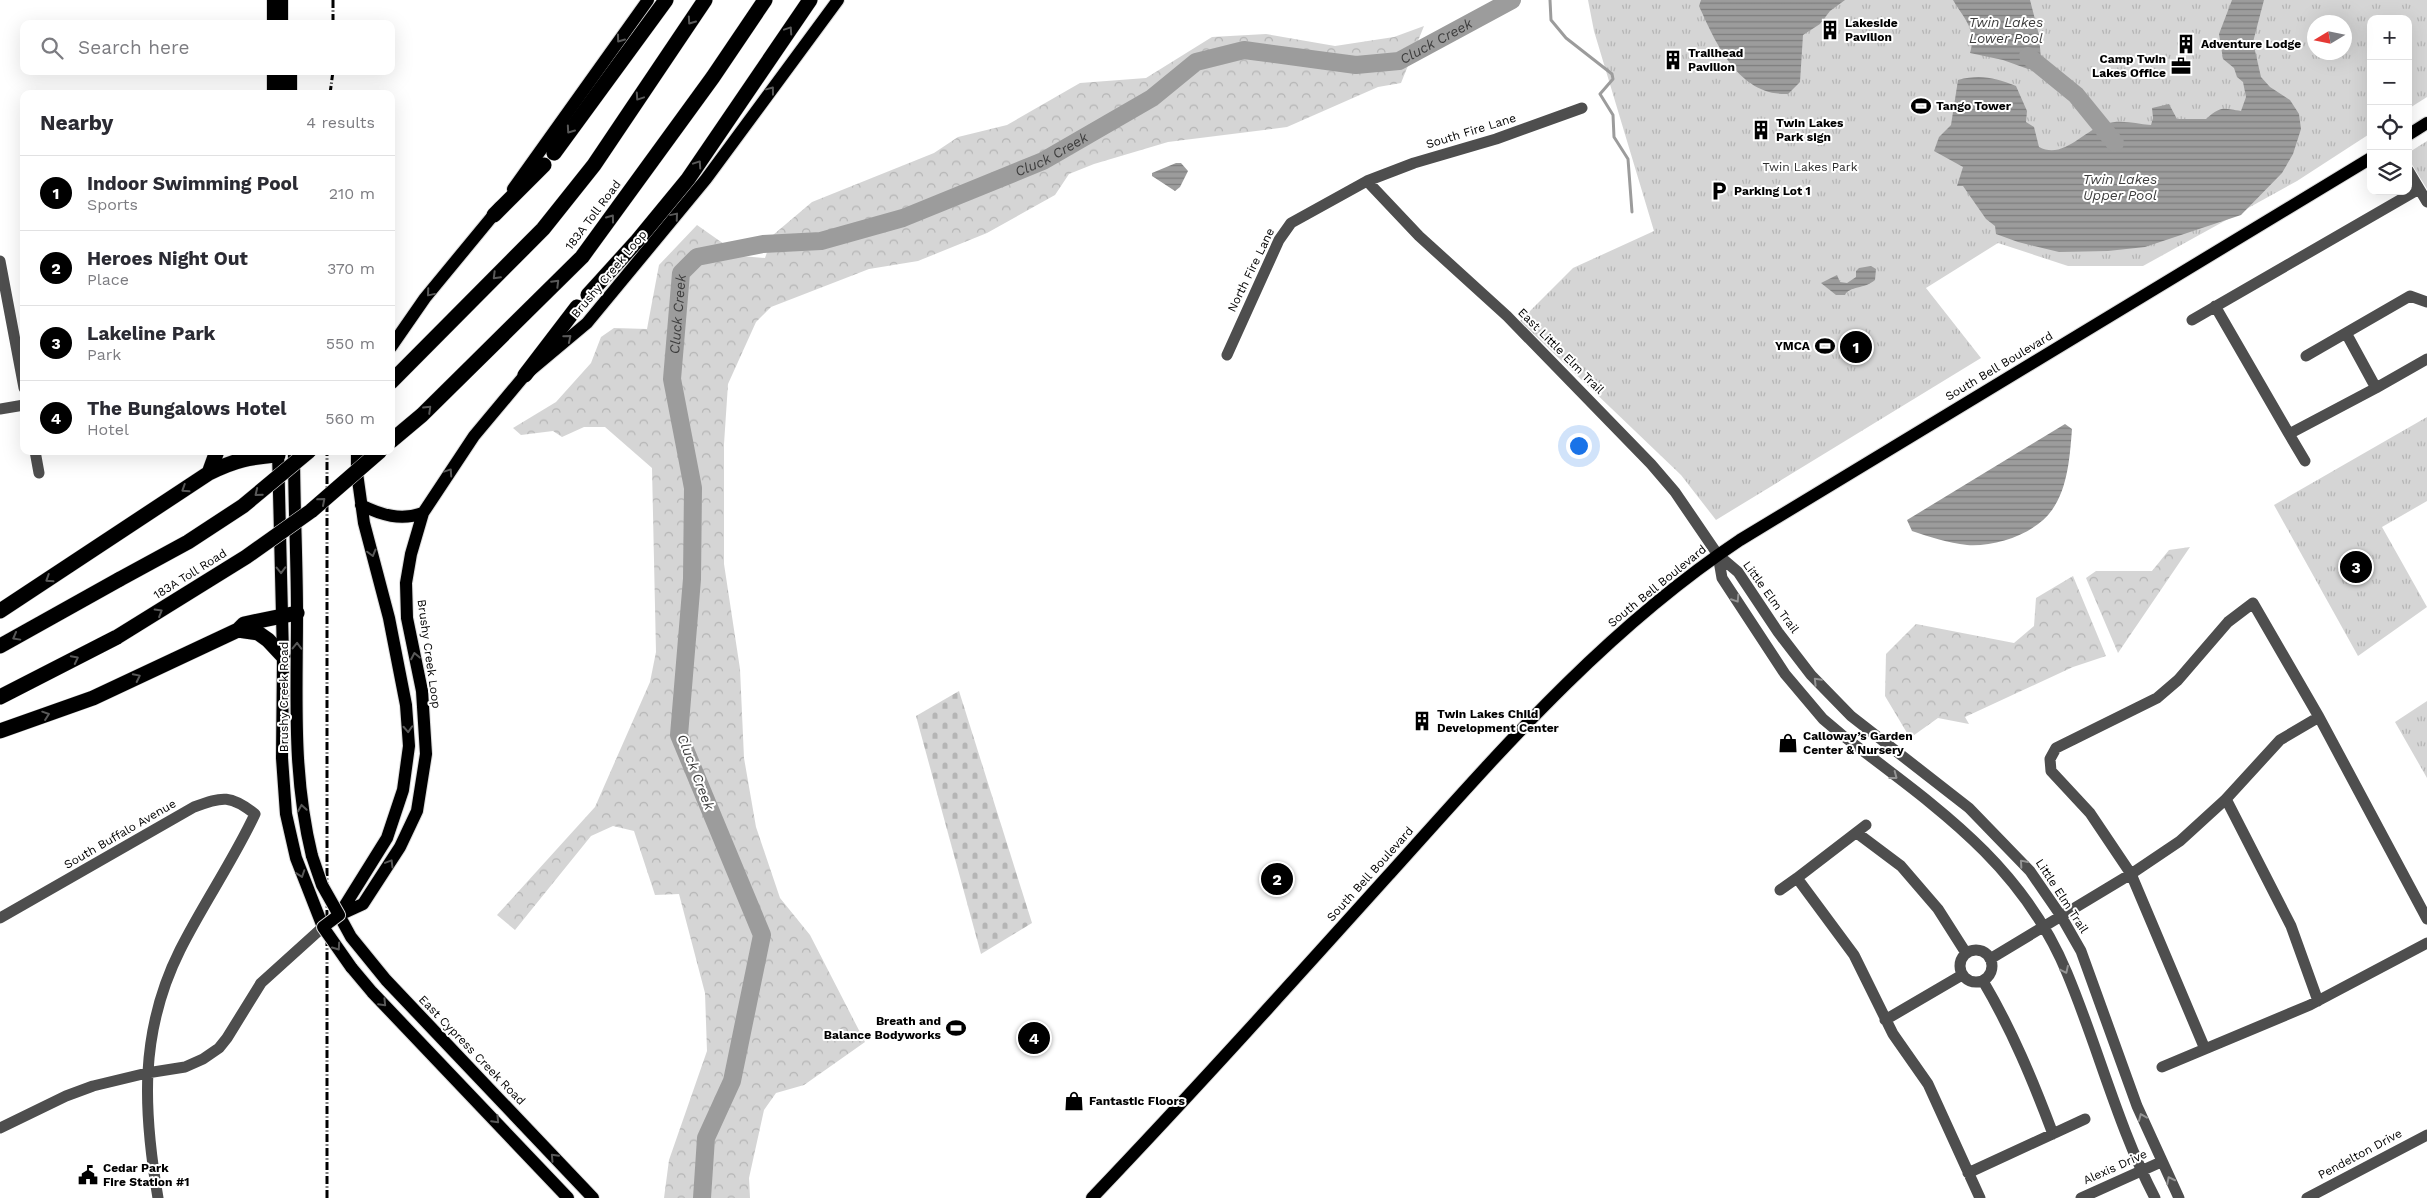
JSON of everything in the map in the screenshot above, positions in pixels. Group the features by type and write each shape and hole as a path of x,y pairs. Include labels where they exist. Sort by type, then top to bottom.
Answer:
{"highway":[{"path":"554,153 666,0"},
{"path":"395,378 543,229 594,165 705,0"},
{"name":"183A Toll Road","path":"395,438 422,415 582,257 713,77 765,0"},
{"path":"588,295 637,241 688,179 810,0"},
{"path":"494,215 544,165"},
{"path":"525,375 577,307"},
{"path":"209,473 216,455"},
{"path":"0,611 209,473 231,462 267,455"},
{"path":"0,646 188,542 243,506 304,455"},
{"name":"183A Toll Road","path":"0,697 117,637 183,597 303,516 375,455"},
{"path":"0,731 93,698 238,630 244,624 297,613"},
{"path":"238,630 258,633 268,640 283,656"}],"main road":[{"path":"273,0 273,20"},
{"path":"282,0 282,20"},
{"path":"290,0 290,20"},
{"path":"395,341 425,298 494,215 648,0"},
{"name":"Brushy Creek Loop","path":"339,915 363,904 385,873 417,811 426,754 422,691 407,618 406,583 411,554 423,513 474,436 525,375 593,316 706,179 838,0"},
{"path":"273,75 273,90"},
{"path":"282,75 282,90"},
{"path":"290,75 290,90"},
{"path":"2412,132 2427,123"},
{"name":"South Bell Boulevard","path":"1092,1198 1206,1078 1522,728 1626,627 1718,555 2367,160"},
{"name":"Brushy Creek Road","path":"285,455 295,521 297,613 296,744 301,803 312,856 322,885 339,915"},
{"name":"Brushy Creek Road","path":"285,455 282,758 286,814 296,858 312,904 323,927"},
{"path":"357,455 356,473 361,505 389,618 406,705 409,746 403,790 387,838 339,915 323,927 351,967 372,992 568,1198"},
{"path":"361,505 390,516 412,517 423,513"},
{"name":"East Cypress Creek Road","path":"339,915 351,937 386,980 586,1196"}],"street":[{"name":"South Fire Lane","path":"1367,181 1414,163 1496,139 1582,108"},
{"path":"2412,177 2427,202"},
{"name":"North Fire Lane","path":"1227,355 1279,240 1292,222 1367,181"},
{"name":"East Little Elm Trail","path":"1367,181 1420,236 1514,323 1652,464 1675,492 1718,555"},
{"path":"2192,320 2419,189"},
{"path":"1,267 20,367"},
{"path":"2306,356 2410,296 2427,302"},
{"path":"2215,306 2305,462"},
{"path":"2346,333 2376,388"},
{"path":"2290,434 2427,359"},
{"path":"0,409 20,405"},
{"path":"36,455 39,473"},
{"name":"Little Elm Trail","path":"1718,555 1738,572 1778,632 1811,675 1851,716 1902,754 1989,827 2030,871 2061,916 2081,951 2137,1106 2160,1162 2179,1198"},
{"path":"1718,555 1722,578 1785,674 1823,718 1972,838 2015,885 2043,927 2066,972 2142,1170 2156,1198"},
{"path":"2205,1049 2130,874 2090,813 2051,771 2050,759 2056,748 2156,698 2178,680 2228,622 2253,604 2319,717 2427,919"},
{"path":"1990,960 2180,841 2226,799 2280,740 2319,717"},
{"name":"South Buffalo Avenue","path":"0,918 194,807 212,800 228,798 241,802 255,814 244,838 180,948 170,971 153,1021 147,1073"},
{"path":"2226,799 2291,926 2318,1001"},
{"path":"1780,890 1861,829 1901,866 1938,909 1966,953"},
{"path":"1797,878 1854,954 1885,1020 1928,1084 1980,1198"},
{"path":"0,1128 66,1096 93,1086 147,1073 186,1067 203,1060 219,1048 261,983 323,927"},
{"path":"2162,1067 2318,1001 2427,943"},
{"path":"1972,951 1982,952 1990,960 1992,969 1984,981 1974,983 1962,975 1960,961 1966,953 1972,951"},
{"path":"1885,1020 1962,975"},
{"path":"1984,981 2001,1010 2027,1066 2053,1134"},
{"path":"147,1073 148,1134 158,1198"},
{"path":"1968,1173 2086,1119"},
{"name":"Pendelton Drive","path":"2307,1198 2427,1134"},
{"name":"Alexis Drive","path":"2081,1198 2160,1162"}],"green space":[{"name":"Twin Lakes Park","path":"1588,0 2427,0 2427,97 2412,106 2412,15 2367,15 2367,136 2297,181 2143,266 2068,266 1998,243 1926,288 1981,358 1716,520 1681,475 1520,321 1573,268 1654,231 1594,31"},
{"path":"1424,26 1401,83 1378,87 1287,127 1168,142 1094,164 1069,174 1055,195 987,233 918,261 869,269 771,307 756,322 728,384 724,444 724,564 740,669 744,758 756,827 780,898 810,935 865,1042 804,1085 776,1093 764,1110 749,1178 750,1198 664,1198 669,1160 707,1051 705,993 679,894 655,895 634,831 613,826 591,836 515,930 497,915 595,807 650,682 656,652 652,468 605,427 584,427 562,437 553,431 521,435 513,428 556,402 591,363 601,337 614,328 647,329 659,265 697,225 741,256 765,258 773,235 812,202 934,153 958,137 1007,125 1080,83 1146,78 1212,37 1266,34 1335,46 1394,37"},
{"path":"2427,141 2427,189 2412,165 2412,150"},
{"path":"2427,417 2427,501 2382,527 2427,607 2358,656 2274,505"},
{"path":"2190,547 2118,653 2086,578 2096,571 2152,571 2169,550"},
{"path":"2073,576 2106,656 2073,667 1965,717 1969,724 1938,718 1910,738 1885,696 1886,654 1916,624 2014,643 2034,626 2036,598"},
{"path":"959,691 1032,923 981,954 916,716"},
{"path":"2427,701 2427,778 2395,722"}],"water":[{"path":"1701,0 1845,0 1830,11 1820,24 1803,35 1800,82 1788,94 1771,92 1756,86 1743,77 1732,65 1713,36 1699,6"},
{"name":"Twin Lakes Lower Pool","path":"1953,0 2030,0 2039,35 2041,60 2049,70 2039,73 2037,69 2028,69 2003,60 1970,53 1972,45 1971,31"},
{"name":"Twin Lakes Upper Pool","path":"2232,0 2264,0 2253,42 2261,77 2270,87 2290,100 2299,114 2301,129 2293,154 2282,173 2241,215 2145,247 2108,251 2059,252 2018,242 1996,234 1995,226 1986,219 1963,186 1957,186 1963,167 1934,151 1939,137 1951,125 1958,80 1966,78 1988,78 2016,86 2027,111 2026,122 2034,127 2039,147 2048,150 2065,147 2105,124 2123,122 2151,125 2153,118 2152,108 2169,104 2177,119 2206,119 2222,109 2241,111 2246,97 2243,82 2237,77 2234,68 2223,59 2219,34"},
{"path":"1176,163 1181,163 1188,171 1180,187 1175,191 1152,176 1152,173"},
{"path":"1871,266 1876,269 1875,280 1867,285 1850,290 1845,295 1836,295 1821,283 1837,275 1840,282 1847,283 1856,277 1856,271 1859,268"},
{"path":"2065,424 2072,429 2065,482 2052,510 2036,526 2002,541 1978,545 1953,543 1912,531 1907,520"}],"waterway":[{"name":"Cluck Creek","path":"702,1198 706,1138 732,1081 762,935 679,735 692,579 693,488 672,379 681,273 697,257 763,244 821,241 903,218 1043,161 1152,98 1196,62 1244,50 1356,65 1399,61 1512,0"},
{"path":"1550,0 1551,20 1566,38 1612,74 1613,79 1600,94 1613,115 1614,137 1628,159 1632,212"},
{"path":"2028,56 2076,95 2115,143"}],"railway":[{"path":"333,0 333,20"},
{"path":"331,90 332,75"},
{"path":"327,455 327,1198"}],"place":[{"name":"Lakeside Pavilion","path":"1830,30"},
{"name":"Adventure Lodge","path":"2186,44"},
{"name":"Trailhead Pavilion","path":"1673,60"},
{"name":"Camp Twin Lakes Office","path":"2181,66"},
{"name":"Tango Tower","path":"1921,106"},
{"name":"Twin Lakes Park sign","path":"1761,130"},
{"name":"Parking Lot 1","path":"1719,191"},
{"name":"YMCA","path":"1825,346"},
{"name":"Indoor Swimming Pool","path":"1856,347"},
{"name":"Lakeline Park","path":"2356,567"},
{"name":"Twin Lakes Child Development Center","path":"1422,721"},
{"name":"Calloway’s Garden Center & Nursery","path":"1788,743"},
{"name":"Heroes Night Out","path":"1277,879"},
{"name":"Breath and Balance Bodyworks","path":"956,1028"},
{"name":"The Bungalows Hotel","path":"1034,1038"},
{"name":"Fantastic Floors","path":"1074,1101"},
{"name":"Cedar Park Fire Station #1","path":"88,1175"}]}
